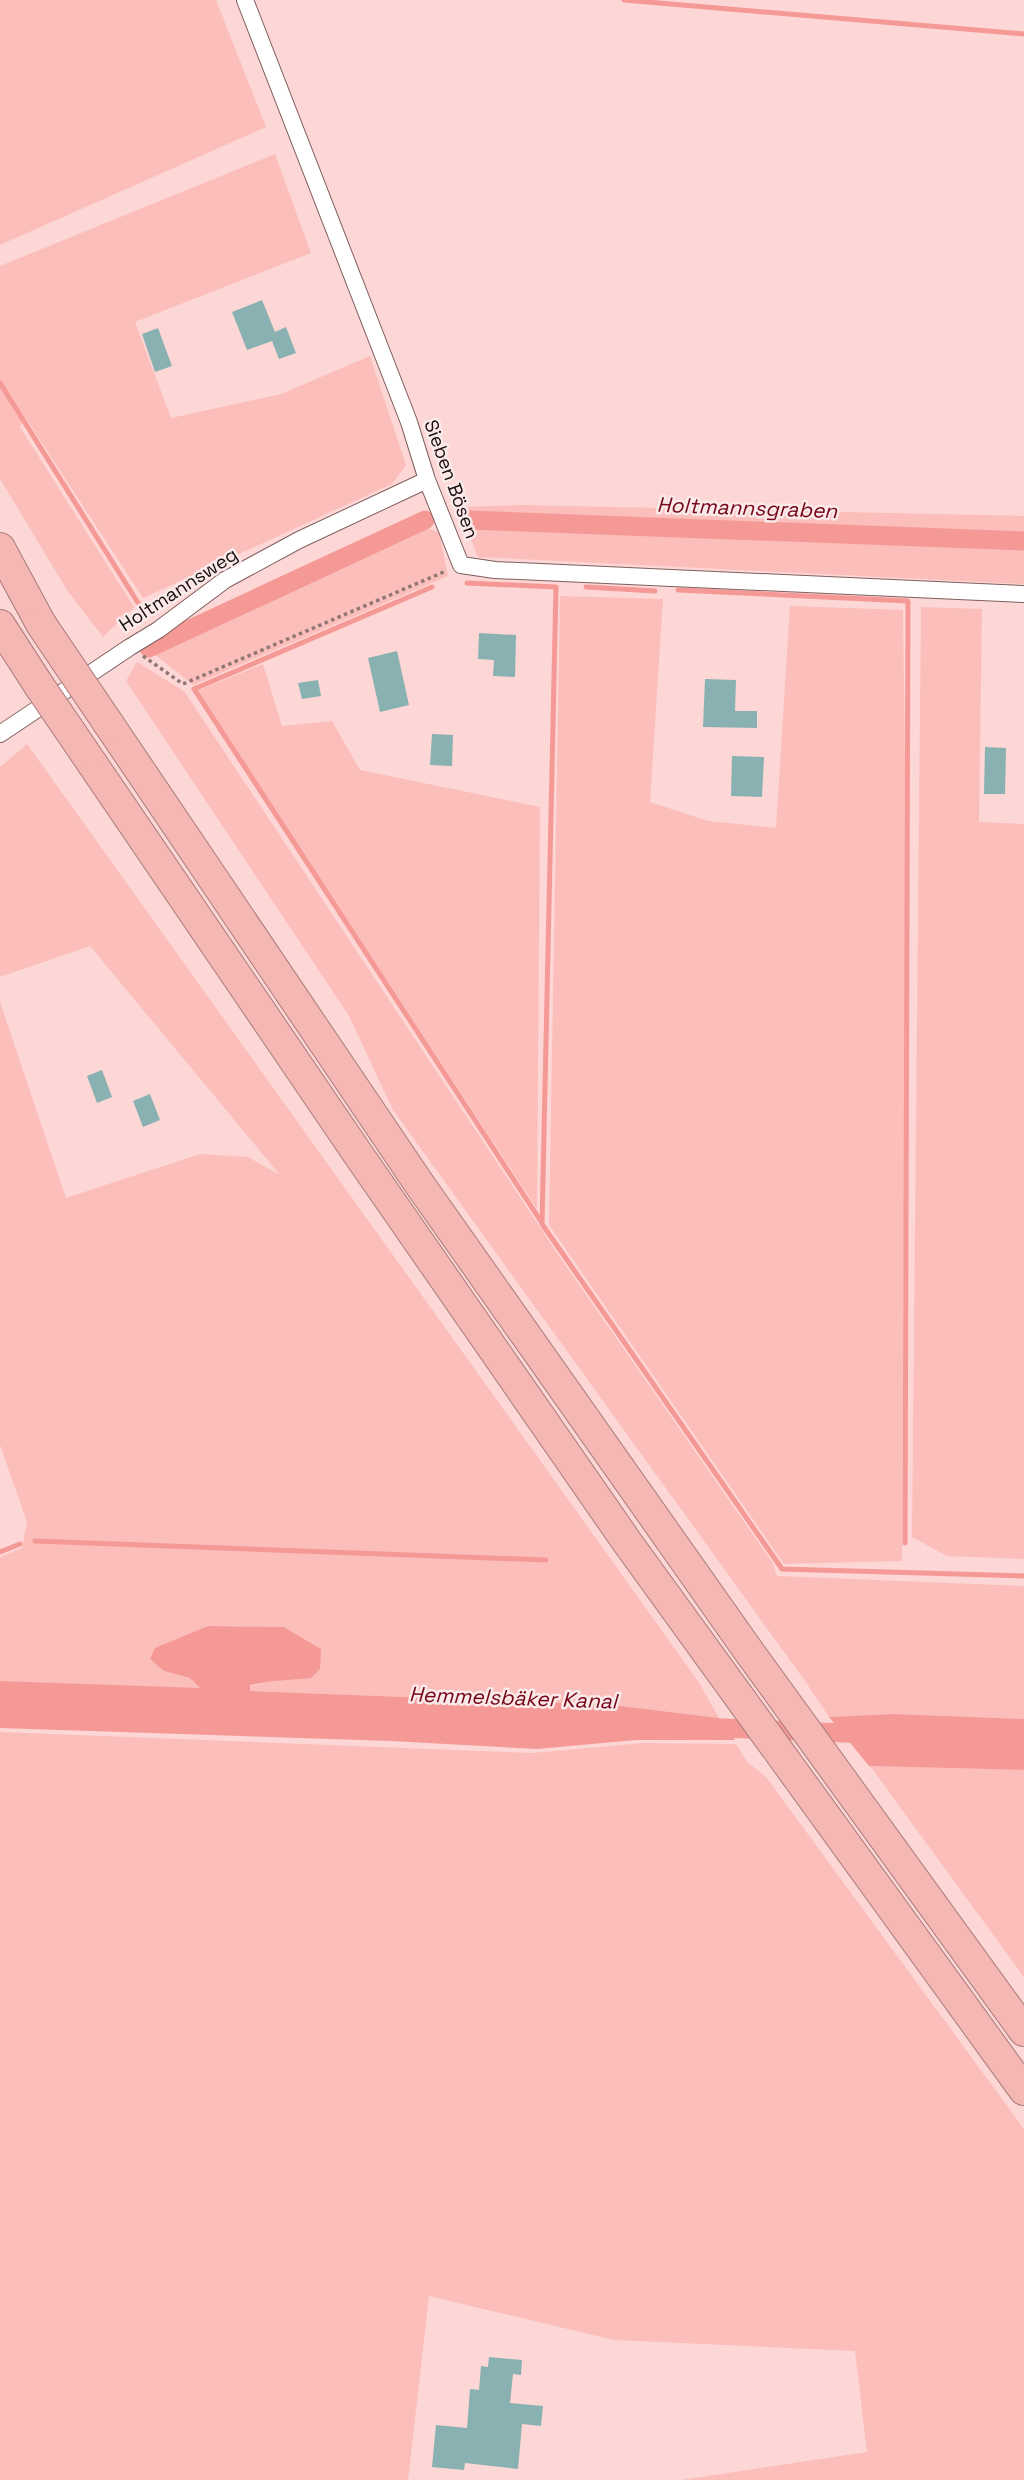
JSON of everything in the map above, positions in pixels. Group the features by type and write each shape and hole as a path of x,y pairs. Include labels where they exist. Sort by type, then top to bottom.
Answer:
{"highway":[{"path":"0,548 41,624"},
{"path":"0,562 420,1185 750,1653 1024,2031"},
{"path":"0,625 31,689 78,757 174,884 628,1542 1024,2090"},
{"path":"0,661 31,689"}],"street":[{"name":"Sieben Bösen","path":"245,0 409,422 461,565 495,570 1024,594"},
{"name":"Holtmannsweg","path":"0,734 158,630 225,580 299,540 428,480"}],"path":[{"path":"130,647 183,684 461,565"}],"shaded area":[{"path":"0,0 216,0 266,127 0,245"},
{"path":"275,154 311,253 135,322 171,418 281,394 370,356 406,465 392,484 143,598 25,417 20,427 134,607 103,637 67,590 0,479 0,266"},
{"path":"522,505 1024,516 1024,584 478,557 458,507"},
{"path":"426,528 439,532 448,576 193,685 153,653"},
{"path":"560,596 663,599 650,802 708,821 776,828 790,606 903,610 906,840 902,1561 784,1564 549,1225"},
{"path":"921,607 982,609 979,822 1024,824 1024,1559 947,1556 912,1537"},
{"path":"137,662 184,691 557,1253 772,1562 777,1576 1024,1586 1024,1719 892,1714 829,1717 393,1110 349,1016 126,681"},
{"path":"263,664 282,726 332,721 360,770 540,807 537,1209 197,691"},
{"path":"27,744 698,1681 719,1718 612,1705 250,1691 250,1686 274,1681 321,1649 284,1627 208,1626 190,1635 164,1671 190,1678 201,1689 0,1681 0,1557 22,1548 27,1522 0,1445 0,1002 66,1198 200,1154 248,1157 280,1175 90,946 0,977 0,767"},
{"path":"208,1626 284,1627 321,1649 320,1669 311,1678 250,1685 250,1691 612,1705 719,1718 735,1740 636,1740 537,1749 391,1741 0,1728 0,1681 200,1688 190,1678 164,1671 150,1659 155,1648"},
{"path":"892,1714 1024,1719 1024,1770 869,1766 829,1717"},
{"path":"0,1732 532,1753 643,1743 736,1744 747,1762 766,1777 1024,2129 1024,2480 681,2480 867,2452 855,2351 614,2340 429,2296 408,2480 0,2480"},
{"path":"870,1766 1024,1770 1024,1977"}],"building":[{"path":"262,300 275,332 286,327 296,353 279,359 272,341 247,350 232,312"},
{"path":"158,328 172,366 155,372 142,334"},
{"path":"479,633 516,635 515,677 493,676 494,660 478,659"},
{"path":"397,651 409,705 380,712 368,658"},
{"path":"705,679 736,680 735,711 757,711 757,728 703,727"},
{"path":"318,680 321,696 302,699 298,683"},
{"path":"432,734 453,735 452,766 430,765"},
{"path":"985,747 1006,748 1005,794 984,794"},
{"path":"732,756 764,757 762,797 731,796"},
{"path":"102,1070 112,1097 97,1103 87,1076"},
{"path":"150,1094 160,1120 143,1127 133,1101"},
{"path":"489,2357 522,2360 521,2375 513,2374 510,2403 543,2406 541,2426 522,2424 518,2469 465,2463 464,2470 432,2467 436,2425 467,2428 470,2389 479,2390 481,2366 488,2367"}],"waterway":[{"path":"624,0 1024,34"},
{"path":"0,383 140,606"},
{"name":"Holtmannsgraben","path":"149,648 425,520"},
{"name":"Holtmannsgraben","path":"468,520 1024,541"},
{"path":"467,583 556,587 542,1224 782,1569 1024,1576"},
{"path":"432,587 194,689 542,1223"},
{"path":"586,587 655,591"},
{"path":"678,590 908,601 905,1543"},
{"path":"35,1541 546,1560"},
{"path":"0,1552 20,1544"},
{"name":"Hemmelsbäker Kanal","path":"701,1727 866,1734"}]}
